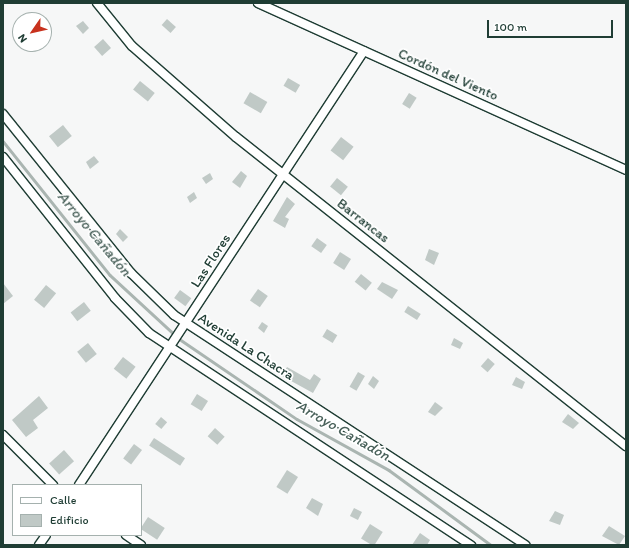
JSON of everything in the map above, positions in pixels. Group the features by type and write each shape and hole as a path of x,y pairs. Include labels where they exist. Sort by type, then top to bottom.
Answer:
{"street":[{"name":"Barrancas","path":"97,3 132,46 283,174 626,446"},
{"name":"Cordón del Viento","path":"258,3 626,170"},
{"name":"Las Flores","path":"80,484 364,51"},
{"name":"Avenida La Chacra","path":"3,114 136,278 185,323 525,545"},
{"path":"3,157 123,307 169,348 471,545"},
{"path":"3,435 51,484"},
{"path":"40,545 45,536"},
{"path":"128,536 141,545"}],"building":[{"path":"167,19 176,27 171,33 162,25"},
{"path":"83,21 89,28 83,34 76,26"},
{"path":"103,39 111,48 102,56 94,47"},
{"path":"288,78 300,85 296,93 284,86"},
{"path":"140,81 155,93 148,102 133,90"},
{"path":"250,92 267,102 261,113 244,103"},
{"path":"409,93 417,98 410,109 402,104"},
{"path":"63,125 72,136 58,147 49,136"},
{"path":"341,137 354,147 343,160 331,150"},
{"path":"94,156 99,162 90,169 86,162"},
{"path":"241,171 247,176 240,188 232,182"},
{"path":"210,173 213,179 206,184 202,178"},
{"path":"337,178 348,187 341,195 330,187"},
{"path":"194,192 197,198 190,203 187,197"},
{"path":"287,197 295,204 285,217 289,219 285,228 273,221"},
{"path":"120,229 128,237 123,242 116,234"},
{"path":"317,238 327,245 321,253 311,246"},
{"path":"429,249 439,253 434,265 425,260"},
{"path":"340,252 351,259 344,270 333,263"},
{"path":"361,274 372,283 366,291 355,282"},
{"path":"382,282 398,290 392,299 377,289"},
{"path":"3,283 13,296 3,304"},
{"path":"46,285 56,293 44,308 34,300"},
{"path":"258,289 268,296 260,307 250,300"},
{"path":"180,290 191,298 185,306 174,298"},
{"path":"84,302 91,311 77,321 71,312"},
{"path":"408,306 421,314 417,320 404,312"},
{"path":"262,322 268,326 264,333 258,328"},
{"path":"327,329 337,335 333,343 322,337"},
{"path":"454,338 463,343 460,349 451,345"},
{"path":"88,343 97,354 86,363 77,352"},
{"path":"123,357 136,367 126,379 114,369"},
{"path":"488,358 495,364 488,372 481,366"},
{"path":"287,367 310,380 314,374 321,379 313,393 282,376"},
{"path":"358,372 365,376 356,391 350,387"},
{"path":"373,376 379,381 374,389 368,384"},
{"path":"516,377 525,382 522,389 512,385"},
{"path":"197,394 208,401 202,411 191,404"},
{"path":"39,396 48,408 33,420 38,428 26,437 12,420"},
{"path":"435,402 443,408 435,416 428,412"},
{"path":"568,414 579,423 573,429 562,422"},
{"path":"161,417 167,422 161,429 155,424"},
{"path":"215,428 225,437 217,445 208,436"},
{"path":"154,438 185,458 180,466 149,446"},
{"path":"134,444 142,450 131,464 123,458"},
{"path":"64,450 74,461 59,475 49,463"},
{"path":"287,470 298,477 287,494 276,487"},
{"path":"312,498 323,504 318,516 306,508"},
{"path":"354,508 362,512 358,520 350,516"},
{"path":"555,511 564,515 560,525 549,521"},
{"path":"148,517 165,528 157,540 142,530 142,526"},
{"path":"370,524 383,532 375,545 372,545 361,538"},
{"path":"609,526 625,536 619,545 602,536"},
{"path":"420,533 430,540 427,545 412,545"}],"waterway":[{"name":"Arroyo Cañadón","path":"3,141 110,275 175,335"},
{"name":"Arroyo Cañadón","path":"181,340 297,419 389,470 491,545"}]}
